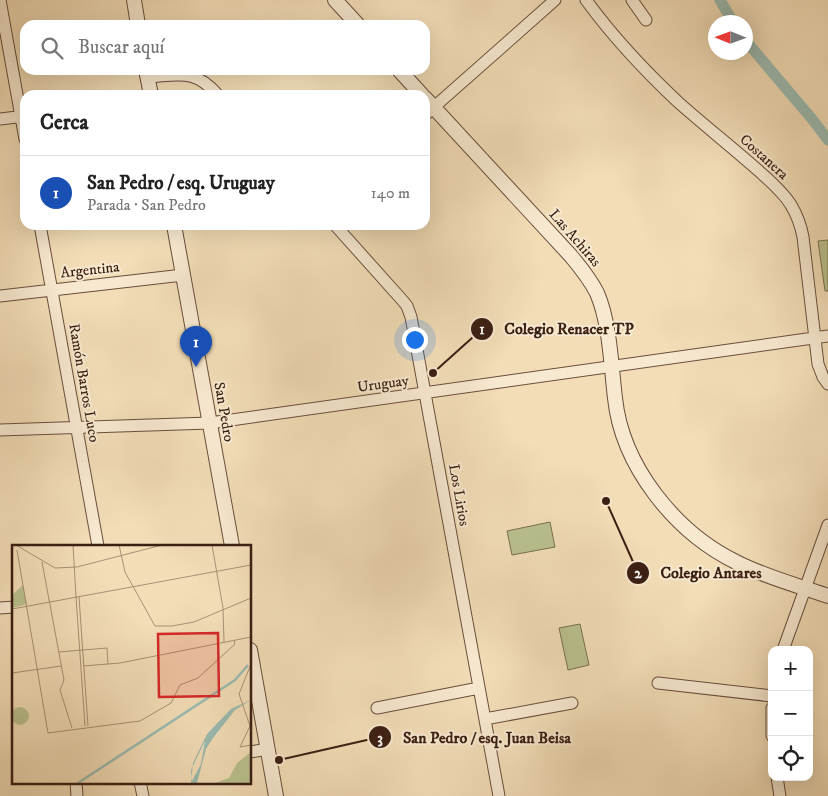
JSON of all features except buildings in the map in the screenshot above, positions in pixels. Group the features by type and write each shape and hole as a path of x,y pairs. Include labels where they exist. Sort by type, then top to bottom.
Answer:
{"street":[{"path":"0,0 20,101"},
{"path":"134,0 137,20"},
{"path":"335,0 353,20"},
{"path":"430,105 555,0"},
{"name":"Costanera","path":"586,0 651,75 683,107 779,190 792,206 801,226 803,237 820,371 828,384"},
{"path":"632,0 646,20"},
{"path":"147,75 150,90"},
{"path":"185,75 196,77 213,90"},
{"path":"404,75 417,90"},
{"name":"Las Achiras","path":"430,109 586,274 602,306 617,410 622,431 640,470 664,505 684,527 725,557 757,572 828,596"},
{"path":"0,119 20,116"},
{"name":"Ramón Barros Luco","path":"41,230 98,545"},
{"name":"San Pedro","path":"175,230 232,545"},
{"name":"Los Lirios","path":"339,230 407,306 412,317 499,796"},
{"name":"Argentina","path":"0,296 183,275"},
{"name":"Uruguay","path":"0,430 210,424 828,336"},
{"path":"784,646 828,525"},
{"path":"251,660 253,680 276,796"},
{"path":"658,683 768,696"},
{"path":"377,708 479,688"},
{"path":"485,719 572,703"},
{"path":"251,752 268,749"},
{"path":"778,781 780,796"}],"green space":[{"path":"828,240 828,291 825,291 818,241"},
{"path":"550,522 555,547 512,555 507,531"},
{"path":"580,624 589,665 568,670 559,628"}],"waterway":[{"path":"720,0 729,15"},
{"path":"753,49 828,140"}],"place":[{"name":"San Pedro / esq. Uruguay","path":"196,367"},
{"name":"Colegio Renacer TP","path":"433,373"},
{"name":"Colegio Antares","path":"606,501"},
{"name":"San Pedro / esq. Juan Beisa","path":"279,760"}]}
